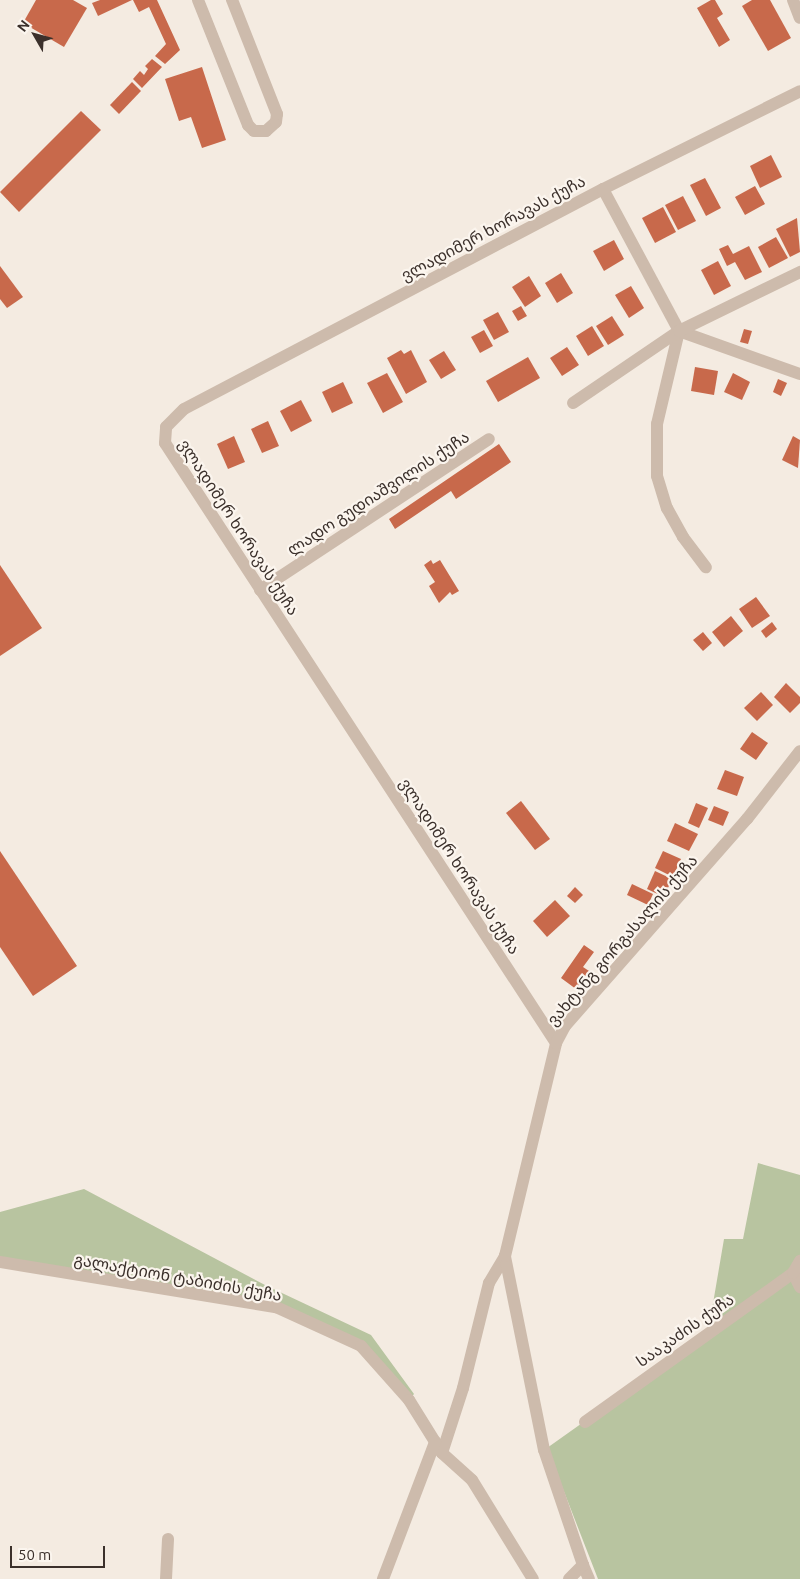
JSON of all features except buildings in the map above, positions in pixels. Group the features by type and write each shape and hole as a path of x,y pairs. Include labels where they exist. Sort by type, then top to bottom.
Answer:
{"street":[{"path":"198,0 248,125 254,131 266,131 276,122 277,114 232,0"},
{"path":"792,0 800,18"},
{"name":"ვლადიმერ ხორავას ქუჩა","path":"556,1043 165,443 170,421 184,409 603,189 800,91"},
{"path":"603,189 679,331 657,424 657,476 667,508 683,537 706,567"},
{"path":"574,402 679,331 800,272"},
{"path":"679,331 800,374"},
{"name":"ლადო გუდიაშვილის ქუჩა","path":"260,590 489,439"},
{"name":"ვახტანგ გორგასალის ქუჩა","path":"589,1579 544,1450 505,1256 556,1043 565,1026 747,820 800,751"},
{"path":"442,1453 463,1388 489,1283 505,1256"},
{"name":"სააკაძის ქუჩა","path":"585,1422 793,1273 800,1261"},
{"name":"გალაქტიონ ტაბიძის ქუჩა","path":"0,1262 276,1307 361,1346 410,1400 442,1453 472,1480 533,1579"},
{"path":"793,1273 800,1287"},
{"path":"383,1579 435,1442"},
{"path":"166,1579 168,1539"},
{"path":"569,1579 583,1565"}],"green space":[{"path":"758,1163 800,1175 800,1579 598,1579 547,1448 723,1323 710,1321 724,1239 743,1239"},
{"path":"84,1189 265,1285 371,1335 414,1394 409,1400 361,1346 276,1307 0,1262 0,1212"}]}
